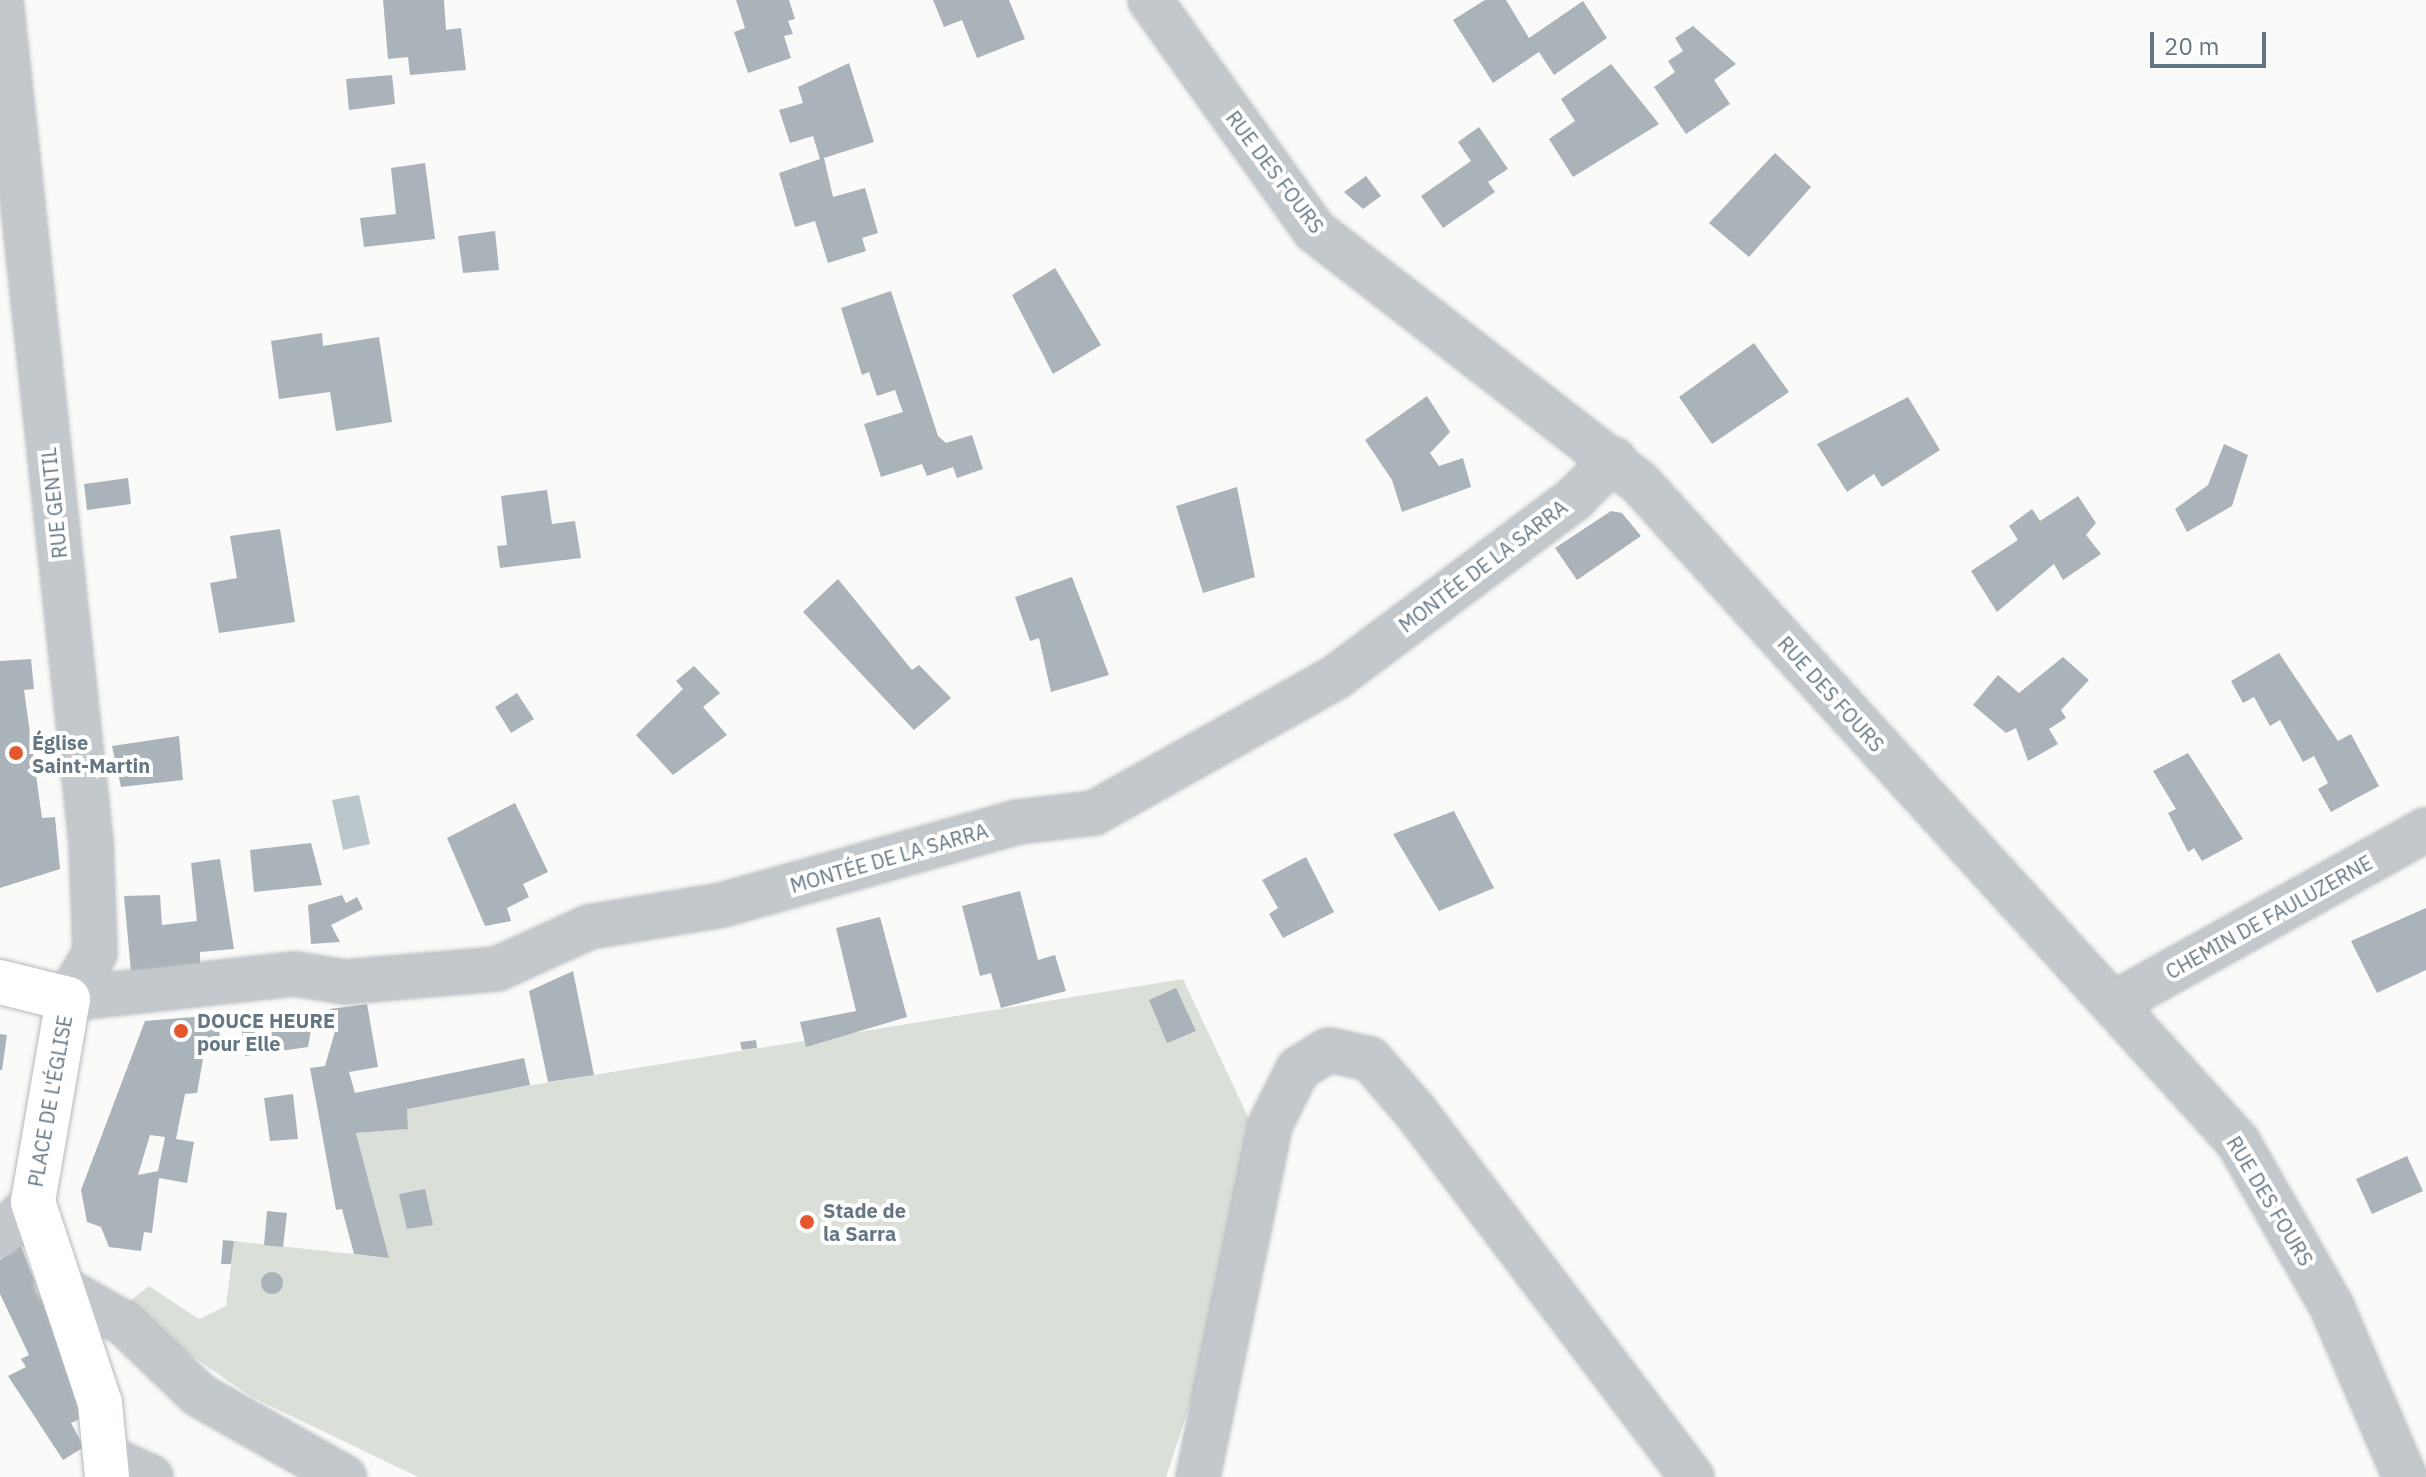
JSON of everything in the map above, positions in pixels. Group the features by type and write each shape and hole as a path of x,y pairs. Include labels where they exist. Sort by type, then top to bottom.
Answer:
{"street":[{"name":"RUE GENTIL","path":"1,0 91,842 95,953 68,999"},
{"name":"RUE DES FOURS","path":"1150,0 1315,231 1614,459 2238,1142 2332,1307 2405,1477"},
{"name":"MONTÉE DE LA SARRA","path":"68,999 295,974 345,982 497,969 589,927 722,905 1018,822 1094,813 1336,677 1575,498 1614,459"},
{"name":"CHEMIN DE FAULUZERNE","path":"2113,1004 2426,830"},
{"path":"0,982 68,999"},
{"name":"PLACE DE L'ÉGLISE","path":"33,1202 68,999"},
{"path":"1198,1477 1270,1125 1298,1069 1329,1050 1370,1059 1406,1101 1692,1477"},
{"path":"0,1236 33,1202"},
{"path":"33,1202 55,1284 100,1403 109,1468 151,1477"},
{"path":"55,1284 124,1323 199,1395 344,1477"}],"shaded area":[{"path":"359,795 370,844 343,850 332,800"},
{"name":"Stade de la Sarra","path":"1183,979 1249,1119 1224,1301 1166,1477 418,1477 252,1397 121,1308 149,1286 199,1319 226,1306 234,1241 389,1258 356,1133 408,1129 407,1109 435,1101"}],"building":[{"path":"383,0 444,0 446,30 461,28 466,70 410,75 408,57 388,59"},
{"path":"736,0 789,0 795,19 788,21 793,34 784,36 791,58 748,73 734,32 745,28"},
{"path":"933,0 1009,0 1025,39 977,58 962,20 944,27"},
{"path":"1485,0 1506,0 1529,38 1583,1 1607,38 1554,75 1539,52 1493,83 1453,20"},
{"path":"1693,26 1736,64 1714,80 1730,104 1686,134 1654,87 1675,72 1668,61 1683,51 1675,38"},
{"path":"849,63 874,142 824,158 833,197 865,188 878,233 862,238 866,251 828,263 815,221 795,227 779,173 820,159 813,136 790,143 779,110 803,103 798,87"},
{"path":"1611,64 1659,124 1573,177 1549,139 1575,121 1561,99"},
{"path":"392,75 395,104 349,110 346,79"},
{"path":"1479,127 1508,169 1488,182 1495,192 1443,228 1421,196 1471,161 1458,142"},
{"path":"1775,153 1811,187 1749,257 1709,223"},
{"path":"425,163 435,239 364,247 360,218 396,214 391,168"},
{"path":"1366,176 1381,196 1363,209 1344,192"},
{"path":"495,231 499,270 463,273 458,236"},
{"path":"1055,268 1101,345 1053,374 1012,295"},
{"path":"891,291 938,436 946,443 972,435 983,469 957,478 953,467 927,476 922,464 881,477 864,424 903,412 895,390 877,396 869,372 862,375 841,308"},
{"path":"322,333 323,346 379,337 392,422 336,431 330,392 279,399 271,341"},
{"path":"1754,343 1789,392 1712,444 1679,397"},
{"path":"1427,396 1450,432 1430,453 1439,466 1463,458 1471,487 1402,512 1392,480 1365,440"},
{"path":"1908,397 1940,450 1882,487 1874,474 1847,492 1817,444"},
{"path":"2224,444 2248,455 2232,506 2187,532 2175,509 2208,485"},
{"path":"128,478 131,504 87,510 84,484"},
{"path":"1237,487 1255,577 1203,593 1176,506"},
{"path":"547,490 552,524 575,521 581,558 500,568 497,546 507,545 501,496"},
{"path":"2078,496 2096,523 2086,535 2101,554 2063,580 2054,564 1997,612 1971,571 2018,540 2009,526 2032,509 2040,521"},
{"path":"1611,511 1622,513 1641,536 1577,580 1555,548"},
{"path":"280,529 295,622 219,633 210,583 237,578 230,536"},
{"path":"1072,577 1109,675 1051,692 1039,638 1030,641 1015,597"},
{"path":"838,579 912,670 919,665 951,698 914,730 803,612"},
{"path":"2279,653 2338,741 2351,734 2379,786 2331,812 2318,789 2328,783 2314,756 2303,762 2280,720 2270,726 2254,697 2243,703 2231,681"},
{"path":"2063,657 2089,680 2061,710 2066,718 2049,729 2058,744 2028,761 2016,728 2006,733 1973,705 1998,675 2019,693"},
{"name":"Église Saint-Martin","path":"31,659 34,689 24,690 42,818 55,817 60,869 0,888 0,661"},
{"path":"694,666 720,693 703,707 727,735 673,775 636,735 683,689 676,681"},
{"path":"517,693 534,719 511,733 495,707"},
{"path":"179,736 183,780 121,787 112,746"},
{"path":"2188,753 2243,839 2202,861 2194,848 2188,852 2168,813 2176,809 2153,771"},
{"path":"515,803 548,872 523,884 529,897 507,908 511,921 485,926 447,838"},
{"path":"1454,811 1494,888 1439,911 1393,834"},
{"path":"311,843 322,885 254,892 250,850"},
{"path":"1306,857 1334,912 1283,938 1269,914 1278,908 1262,880"},
{"path":"220,859 234,949 200,952 200,965 131,972 124,896 160,895 162,925 197,921 191,863"},
{"path":"1020,891 1038,960 1055,955 1066,991 1001,1008 991,973 980,976 962,906"},
{"path":"342,895 346,903 357,897 363,909 331,925 340,942 311,944 308,905"},
{"path":"2426,908 2426,970 2377,993 2351,941"},
{"path":"880,917 907,1017 806,1047 800,1022 856,1011 836,928"},
{"path":"573,971 594,1075 548,1082 529,991"},
{"path":"1176,988 1196,1031 1167,1043 1149,1000"},
{"path":"367,1004 378,1067 349,1072 355,1093 524,1058 530,1085 407,1109 408,1129 356,1133 389,1258 354,1254 342,1209 336,1210 310,1068 325,1066 336,1028 330,1009"},
{"path":"306,1010 313,1018 308,1047 245,1056 241,1023 250,1013"},
{"path":"218,1015 220,1040 206,1042 197,1093 185,1094 176,1139 194,1142 187,1183 159,1178 152,1233 144,1232 141,1251 109,1247 101,1227 87,1222 81,1190 145,1021","holes":["150,1135 165,1137 158,1171 138,1175"]},
{"path":"0,1034 7,1035 2,1070 0,1070"},
{"path":"756,1040 757,1048 742,1050 740,1042"},
{"path":"293,1094 298,1139 270,1141 264,1098"},
{"path":"2407,1156 2423,1191 2372,1214 2356,1179"},
{"path":"425,1189 433,1225 407,1229 399,1194"},
{"path":"267,1211 287,1213 283,1247 264,1245"},
{"path":"223,1240 234,1241 231,1264 221,1264"},
{"path":"21,1246 86,1416 71,1423 84,1447 63,1460 8,1376 26,1367 21,1359 29,1355 0,1294 0,1260"},
{"path":"272,1272 280,1275 283,1283 280,1291 272,1294 264,1291 261,1283 264,1275"}],"place":[{"name":"Église Saint-Martin","path":"16,753"},
{"name":"DOUCE HEURE pour Elle","path":"181,1031"},
{"name":"Stade de la Sarra","path":"807,1222"}]}
